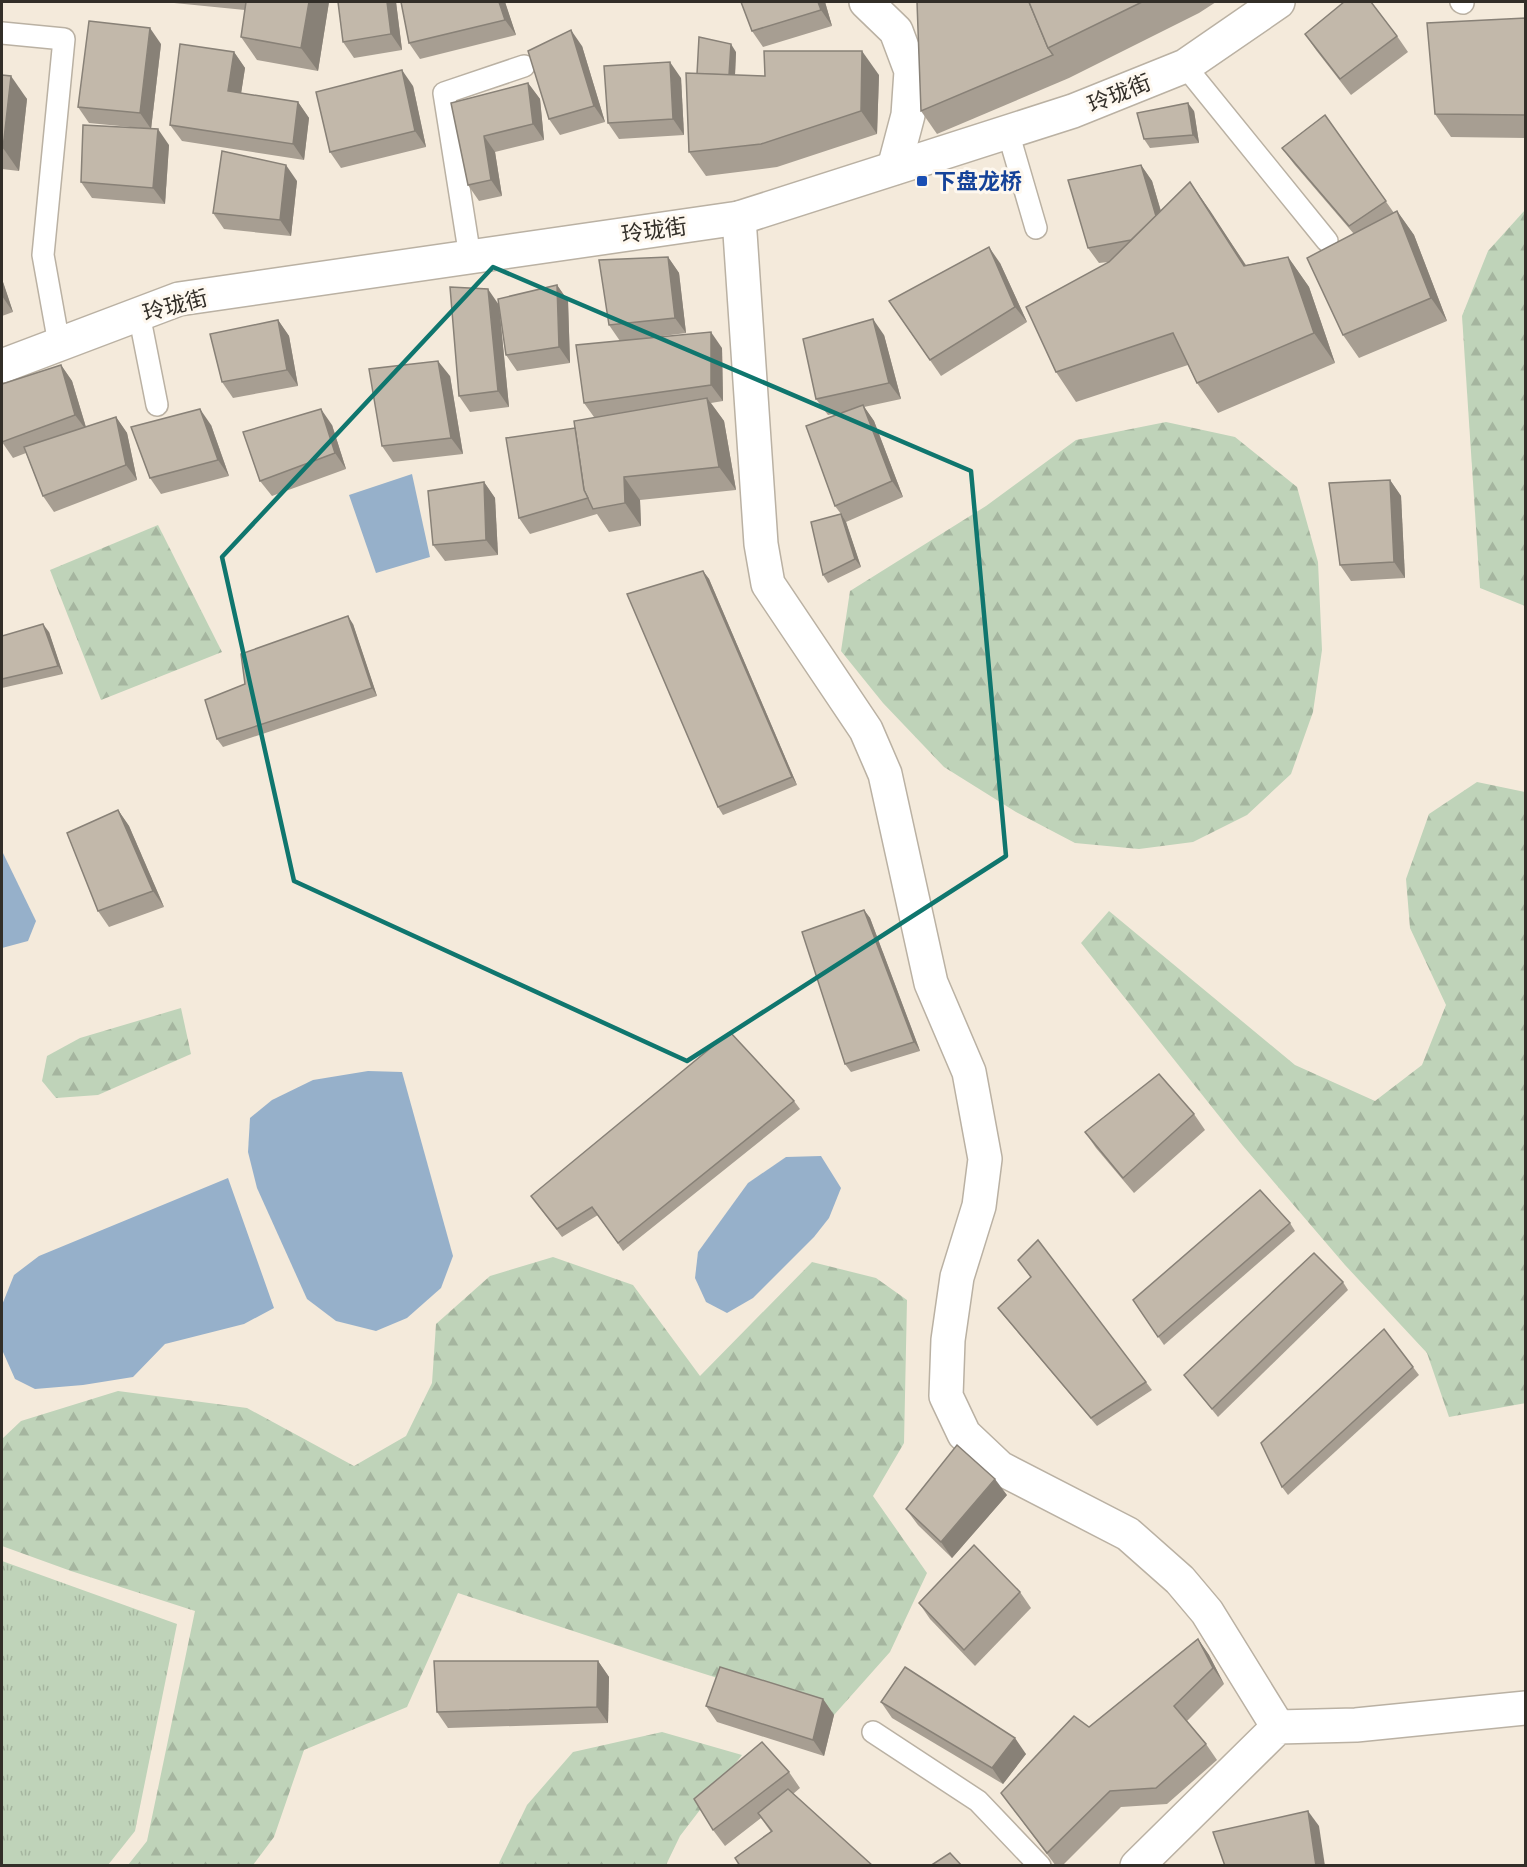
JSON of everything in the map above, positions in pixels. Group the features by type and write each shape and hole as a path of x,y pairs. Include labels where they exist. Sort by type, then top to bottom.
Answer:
{"street":[{"path":"866,2 896,32 911,71 908,115 894,168"},
{"name":"玲珑街","path":"2,366 179,299 739,218 1073,111 1185,66 1278,2"},
{"path":"739,218 761,544 768,584 866,730 885,774 931,983 969,1072 985,1159 979,1206 957,1277 948,1340 946,1396 964,1434 1000,1468 1128,1533 1180,1580 1207,1612 1278,1727"},
{"path":"1137,1866 1278,1727 1356,1725 1526,1708"}],"lane":[{"path":"2,33 64,39 43,255 59,344"},
{"path":"470,256 444,93 524,66"},
{"path":"1185,66 1327,242"},
{"path":"1008,132 1036,228"},
{"path":"139,314 157,405"},
{"path":"873,1732 978,1801 1040,1866"}],"highlighted area":[{"path":"493,267 971,471 1006,856 687,1061 294,881 222,557"}],"green space":[{"path":"1525,210 1525,606 1480,588 1462,316 1488,251"},
{"path":"1166,422 1235,437 1297,487 1318,562 1322,650 1313,712 1291,774 1247,815 1193,842 1139,849 1075,843 1016,812 944,767 883,703 841,651 850,591 986,506 1076,440"},
{"path":"158,525 222,652 101,700 50,570"},
{"path":"1477,782 1525,792 1526,1403 1449,1417 1427,1353 1345,1265 1243,1146 1081,943 1109,911 1295,1065 1375,1101 1422,1065 1446,1005 1410,928 1406,879 1429,814"},
{"path":"181,1008 191,1054 98,1095 56,1098 42,1081 47,1056 80,1038"},
{"path":"553,1257 633,1285 700,1376 812,1262 876,1278 907,1300 904,1443 873,1496 927,1573 890,1652 834,1715 458,1593 407,1707 304,1750 274,1837 253,1865 128,1865 147,1841 195,1611 2,1546 2,1439 21,1421 118,1391 247,1408 354,1466 406,1436 432,1383 436,1324 490,1276"},
{"path":"2,1561 177,1624 135,1831 108,1865 2,1865"},
{"path":"662,1732 742,1755 680,1836 666,1865 500,1866 499,1863 527,1805 573,1752"}],"water":[{"path":"412,474 430,557 376,573 349,495"},
{"path":"2,851 36,921 28,941 2,948"},
{"path":"368,1071 402,1072 453,1256 441,1288 407,1318 376,1331 336,1321 307,1299 257,1188 248,1152 250,1118 272,1100 313,1080"},
{"path":"821,1156 841,1188 829,1218 814,1237 753,1298 727,1313 706,1302 695,1278 698,1252 748,1183 786,1157"},
{"path":"228,1178 274,1308 244,1324 165,1344 133,1377 83,1385 35,1389 15,1379 3,1352 2,1305 14,1275 39,1256"}],"building":[{"path":"246,2 309,2 301,48 241,37"},
{"path":"338,2 387,2 391,34 343,42"},
{"path":"401,2 499,2 505,20 409,43"},
{"path":"741,2 818,2 821,10 752,31"},
{"path":"917,2 1029,2 1053,55 921,111"},
{"path":"1029,2 1142,2 1048,48"},
{"path":"1344,2 1371,2 1397,36 1340,79 1305,34"},
{"path":"1526,18 1526,115 1435,114 1427,23"},
{"path":"89,21 150,28 140,113 78,107"},
{"path":"571,30 594,106 549,119 528,51"},
{"path":"699,37 731,44 729,75 697,74"},
{"path":"180,44 234,52 228,91 298,102 293,144 170,125"},
{"path":"764,51 862,51 861,111 761,144 689,152 686,73 765,76"},
{"path":"670,62 673,119 608,123 604,66"},
{"path":"402,70 415,131 330,152 316,92"},
{"path":"2,75 11,76 3,148 2,148"},
{"path":"528,83 533,124 484,136 491,180 468,185 451,103"},
{"path":"1188,103 1193,135 1144,139 1137,113"},
{"path":"1325,115 1386,201 1349,226 1282,148"},
{"path":"83,125 158,129 153,188 81,182"},
{"path":"222,151 286,165 280,220 213,213"},
{"path":"1141,165 1156,216 1131,240 1088,248 1068,180"},
{"path":"1190,182 1244,266 1288,257 1314,333 1197,383 1173,333 1056,372 1026,307 1109,262"},
{"path":"1397,211 1431,298 1343,335 1307,258"},
{"path":"989,247 1015,307 930,360 889,301"},
{"path":"668,257 675,318 609,325 599,260"},
{"path":"557,285 559,347 506,355 498,299"},
{"path":"450,287 488,289 498,391 459,396"},
{"path":"873,319 889,383 816,399 803,339"},
{"path":"278,320 287,370 222,382 210,334"},
{"path":"711,332 711,385 584,403 576,345"},
{"path":"438,361 451,438 382,446 369,369"},
{"path":"61,365 75,415 2,442 2,384"},
{"path":"707,398 719,467 624,477 625,503 593,509 584,490 574,421"},
{"path":"863,405 892,481 835,506 806,426"},
{"path":"200,409 218,460 150,478 131,427"},
{"path":"321,409 335,453 260,481 243,432"},
{"path":"116,417 126,465 43,496 24,447"},
{"path":"575,428 584,490 588,498 519,518 506,438"},
{"path":"1390,480 1394,562 1340,565 1329,483"},
{"path":"484,482 486,540 433,545 428,491"},
{"path":"841,514 855,559 823,575 811,522"},
{"path":"703,571 792,777 718,807 627,594"},
{"path":"348,616 372,688 217,739 205,700 245,684 241,654"},
{"path":"43,624 58,666 2,679 2,636"},
{"path":"118,810 153,891 98,911 67,833"},
{"path":"864,910 914,1042 845,1064 802,932"},
{"path":"730,1032 794,1101 618,1243 592,1207 557,1229 531,1196"},
{"path":"1159,1074 1194,1114 1123,1178 1085,1132"},
{"path":"1260,1190 1290,1223 1158,1337 1133,1300"},
{"path":"1038,1240 1146,1382 1091,1418 998,1308 1031,1277 1018,1260"},
{"path":"1314,1253 1343,1282 1212,1409 1184,1375"},
{"path":"1384,1329 1413,1367 1282,1487 1261,1443"},
{"path":"957,1445 995,1479 941,1542 906,1509"},
{"path":"974,1545 1020,1592 964,1650 919,1603"},
{"path":"1198,1639 1213,1668 1174,1706 1206,1744 1156,1788 1110,1791 1047,1853 1001,1793 1074,1716 1089,1727"},
{"path":"434,1661 598,1661 597,1707 437,1712"},
{"path":"720,1667 823,1699 813,1740 706,1706"},
{"path":"905,1667 1015,1738 992,1768 881,1702"},
{"path":"762,1742 789,1772 713,1830 694,1799"},
{"path":"788,1789 873,1866 740,1866 735,1858 772,1831 758,1813"},
{"path":"1308,1811 1316,1866 1225,1866 1213,1832"},
{"path":"950,1853 962,1866 930,1866"}],"place":[{"name":"下盘龙桥","path":"922,181"}]}
